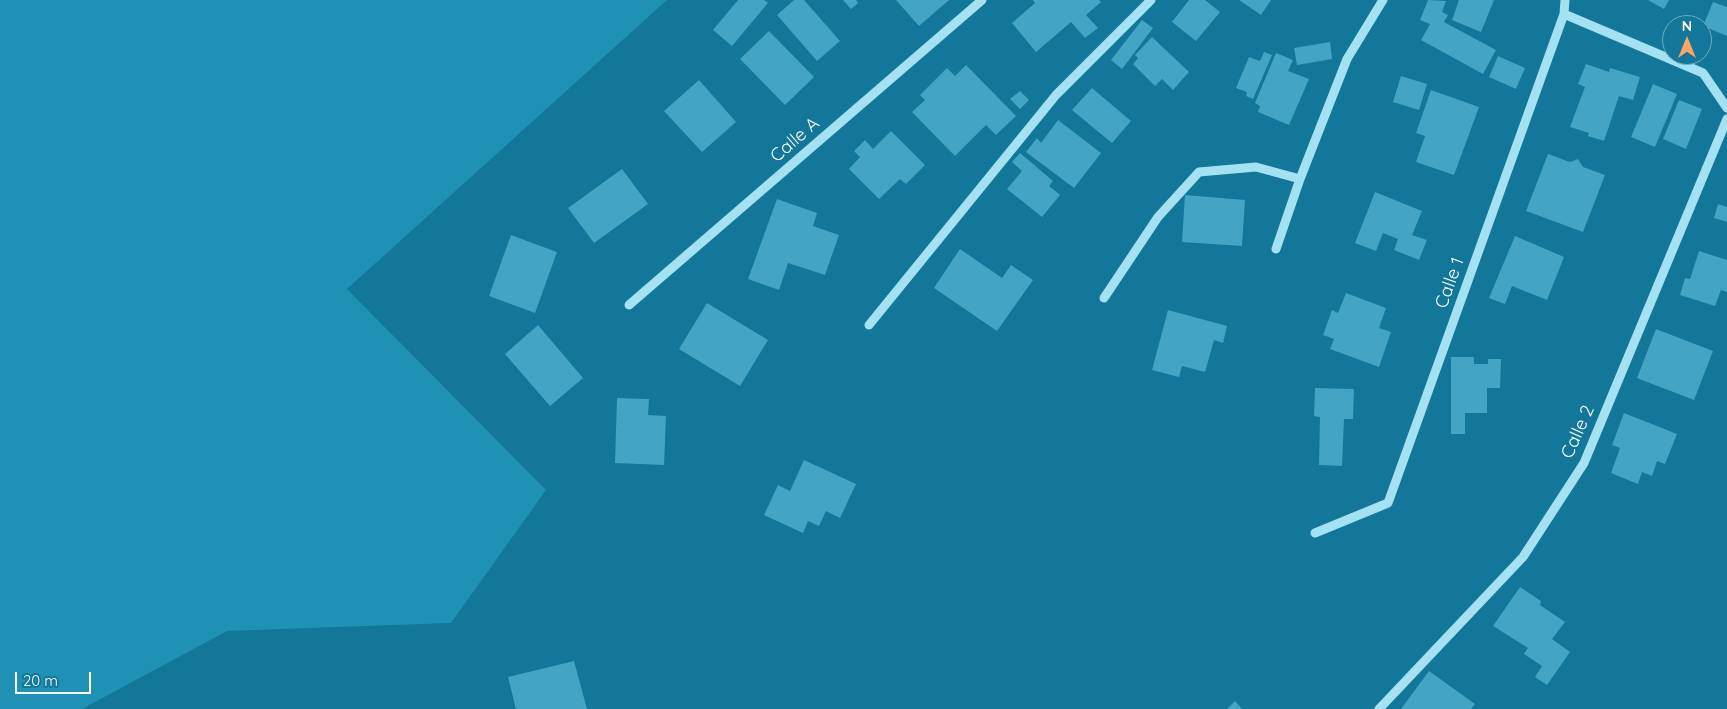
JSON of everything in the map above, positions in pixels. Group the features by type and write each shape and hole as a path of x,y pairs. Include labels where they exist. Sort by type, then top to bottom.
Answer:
{"street":[{"name":"Calle A","path":"629,305 982,0"},
{"path":"869,325 1056,95 1151,0"},
{"path":"1276,249 1300,179 1347,59 1383,0"},
{"name":"Calle 1","path":"1316,533 1388,503 1564,14 1565,0"},
{"path":"1564,14 1703,73 1727,108"},
{"name":"Calle 2","path":"1378,709 1523,557 1584,463 1727,119"},
{"path":"1104,298 1158,217 1199,172 1256,167 1300,179"}],"shaded area":[{"path":"0,0 667,0 347,289 546,490 451,623 227,631 82,709 0,709"}],"building":[{"path":"738,0 764,0 768,3 732,46 713,30"},
{"path":"794,0 804,0 840,41 817,61 777,15"},
{"path":"843,0 856,0 858,3 851,9"},
{"path":"896,0 949,0 919,26"},
{"path":"1033,0 1099,0 1101,2 1086,15 1098,28 1085,38 1071,22 1036,52 1012,23 1035,3"},
{"path":"1189,0 1205,0 1220,12 1196,41 1172,22"},
{"path":"1239,0 1271,0 1261,15"},
{"path":"1428,0 1446,1 1442,12 1448,15 1444,22 1496,50 1483,74 1421,40 1430,24 1420,20"},
{"path":"1459,0 1494,0 1481,32 1452,20"},
{"path":"1648,0 1669,0 1664,9"},
{"path":"1713,2 1727,7 1727,36 1712,30 1712,15 1708,15"},
{"path":"1142,20 1153,28 1122,69 1111,60"},
{"path":"769,31 814,77 785,105 740,59"},
{"path":"1152,37 1189,72 1173,90 1162,79 1155,86 1133,64 1138,58 1135,55"},
{"path":"1330,42 1332,59 1297,65 1294,48"},
{"path":"1264,52 1272,55 1253,99 1246,96 1247,92 1236,88 1249,57 1260,61"},
{"path":"1276,53 1293,60 1288,71 1309,79 1289,125 1258,112 1260,106 1255,103"},
{"path":"1498,56 1525,68 1516,89 1489,77"},
{"path":"1586,64 1609,72 1610,68 1640,77 1633,100 1619,96 1604,141 1588,136 1589,133 1570,127 1585,87 1578,84"},
{"path":"966,65 1016,116 996,135 986,125 955,156 912,112 925,100 920,95 947,68 955,76"},
{"path":"1401,76 1427,84 1419,110 1393,102"},
{"path":"699,80 736,122 702,152 664,111"},
{"path":"1653,84 1677,94 1655,147 1631,137"},
{"path":"1092,88 1131,121 1112,143 1072,110"},
{"path":"1431,90 1479,107 1454,175 1416,162 1425,136 1416,133"},
{"path":"1020,91 1029,100 1020,109 1010,99"},
{"path":"1679,100 1702,109 1686,149 1663,139"},
{"path":"1058,120 1101,153 1074,188 1026,152 1037,138 1041,143"},
{"path":"891,131 925,165 906,184 900,179 879,199 849,169 860,157 854,151 865,140 873,149"},
{"path":"1020,153 1053,181 1049,186 1060,195 1042,217 1007,189 1022,171 1012,162"},
{"path":"1548,154 1570,162 1578,159 1583,167 1605,175 1583,232 1526,211"},
{"path":"622,169 648,204 594,243 568,208"},
{"path":"1375,192 1422,211 1412,235 1427,240 1419,260 1394,250 1398,239 1383,233 1376,251 1355,243"},
{"path":"1185,195 1245,200 1242,246 1182,242"},
{"path":"777,199 817,213 813,226 839,235 825,275 788,263 779,290 748,279"},
{"path":"1718,204 1727,207 1727,222 1714,218"},
{"path":"511,235 557,252 535,313 489,296"},
{"path":"1515,236 1564,257 1547,300 1512,286 1505,304 1489,298"},
{"path":"960,249 1002,278 1011,265 1033,280 997,331 934,288"},
{"path":"1699,251 1727,260 1727,292 1721,290 1715,306 1680,295 1685,278 1690,279"},
{"path":"1346,293 1386,308 1379,328 1391,332 1379,367 1330,349 1334,339 1323,335 1332,310 1338,313"},
{"path":"707,303 768,340 740,386 679,349"},
{"path":"1168,310 1227,326 1223,343 1214,340 1205,372 1182,366 1179,377 1152,370"},
{"path":"538,325 583,378 550,406 505,354"},
{"path":"1656,329 1713,351 1694,400 1637,378"},
{"path":"1451,357 1474,357 1474,364 1488,364 1488,359 1501,359 1500,388 1487,388 1487,413 1465,413 1465,434 1451,434"},
{"path":"1315,388 1354,389 1353,419 1344,419 1342,466 1319,465 1320,417 1314,416"},
{"path":"617,398 649,399 648,415 666,416 664,465 615,463"},
{"path":"1624,413 1677,434 1665,464 1657,461 1652,476 1642,472 1638,484 1611,473 1620,448 1612,445"},
{"path":"804,460 856,484 840,518 826,511 819,526 808,521 803,533 764,515 778,485 790,491"},
{"path":"1520,587 1541,601 1540,605 1565,622 1552,639 1570,652 1547,685 1535,677 1542,666 1524,654 1528,648 1493,626"},
{"path":"574,661 587,709 516,709 508,677"},
{"path":"1429,671 1475,704 1471,709 1401,709"},
{"path":"1235,701 1242,709 1227,709"}]}
